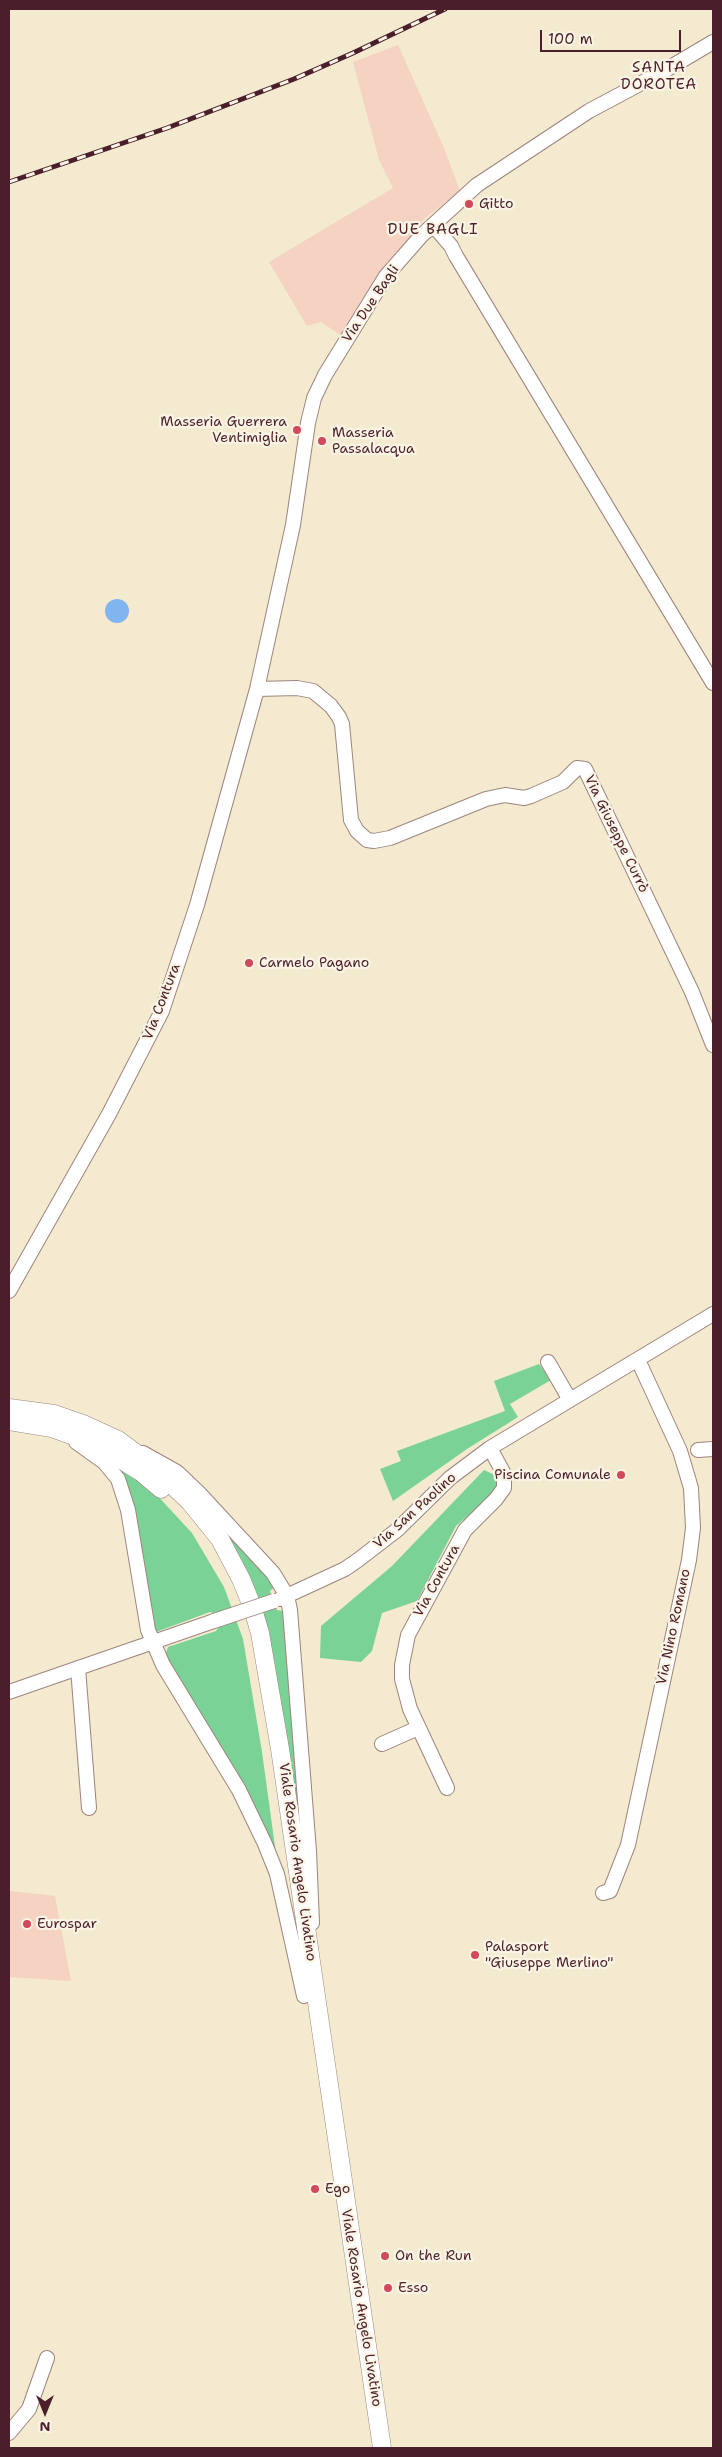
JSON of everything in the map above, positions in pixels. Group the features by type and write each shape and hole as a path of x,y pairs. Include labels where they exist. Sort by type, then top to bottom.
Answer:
{"main road":[{"name":"Viale Rosario Angelo Livatino","path":"9,1408 54,1414 83,1424 118,1440 170,1481 206,1520 231,1559 252,1606 260,1634 280,1749 310,1995 373,2448"},
{"name":"Viale Rosario Angelo Livatino","path":"9,1421 52,1428 110,1452 152,1481 182,1509 201,1533 231,1584 241,1609 255,1669 310,1995 382,2448"}],"street":[{"name":"Via Due Bagli","path":"257,689 293,525 308,423 314,398 325,375 386,276 433,225 477,185 589,112 664,72 713,42"},
{"path":"433,225 451,246 713,683"},
{"name":"Via Giuseppe Currò","path":"257,689 297,688 313,691 331,706 342,724 351,820 357,831 367,840 374,841 390,838 486,799 505,795 524,798 531,796 564,782 577,768 585,769 692,992 713,1045"},
{"name":"Via Contura","path":"9,1291 109,1114 162,1012 197,905 257,689"},
{"name":"Via San Paolino","path":"9,1692 274,1601 345,1569 372,1551 450,1478 490,1448 713,1314"},
{"name":"Via Nino Romano","path":"603,1893 610,1891 628,1845 688,1560 693,1528 691,1488 680,1451 638,1360"},
{"path":"548,1362 570,1400"},
{"path":"52,1428 104,1462 118,1479 128,1510 148,1630 152,1643 163,1665 239,1790 265,1844 276,1874 310,1995"},
{"path":"118,1440 159,1461 182,1478 273,1573 287,1596 290,1610 309,1851 310,1995"},
{"name":"Via Contura","path":"447,1788 410,1709 402,1679 404,1650 408,1635 419,1613 465,1530 496,1499 504,1488 504,1474 490,1448"},
{"path":"698,1450 713,1449"},
{"path":"78,1668 89,1808"},
{"path":"382,1744 418,1728"},
{"path":"9,2433 29,2409 48,2358"}],"shaded area":[{"path":"398,45 444,148 460,191 424,219 342,336 321,322 307,326 269,262 393,188 379,160 353,62"},
{"path":"9,1891 55,1896 71,1981 9,1977"}],"green space":[{"path":"539,1364 551,1380 510,1404 518,1417 467,1449 393,1501 380,1469 401,1461 397,1451 505,1411 494,1381"},
{"path":"119,1467 154,1492 192,1533 224,1587 243,1639 262,1752 277,1861 165,1656 168,1647 216,1631 218,1628 213,1613 210,1612 156,1632 132,1496"},
{"path":"484,1470 495,1475 497,1487 492,1495 456,1526 417,1601 382,1613 372,1651 361,1662 320,1658 321,1626 392,1566"},
{"path":"188,1488 268,1572 275,1587 270,1591 277,1610 283,1611 303,1853 266,1631"}],"water":[{"path":"117,599 126,602 129,611 126,620 117,623 108,620 105,611 108,602"}],"railway":[{"path":"9,182 167,128 294,79 445,9"}],"place":[{"name":"Gitto","path":"469,204"},
{"name":"Masseria Guerrera Ventimiglia","path":"297,430"},
{"name":"Masseria Passalacqua","path":"322,441"},
{"name":"Carmelo Pagano","path":"249,963"},
{"name":"Piscina Comunale","path":"621,1475"},
{"name":"Eurospar","path":"27,1924"},
{"name":"Palasport \"Giuseppe Merlino\"","path":"475,1955"},
{"name":"Ego","path":"315,2189"},
{"name":"On the Run","path":"385,2256"},
{"name":"Esso","path":"388,2288"}],"district":[{"name":"SANTA DOROTEA","path":"659,76"},
{"name":"DUE BAGLI","path":"433,230"}]}
